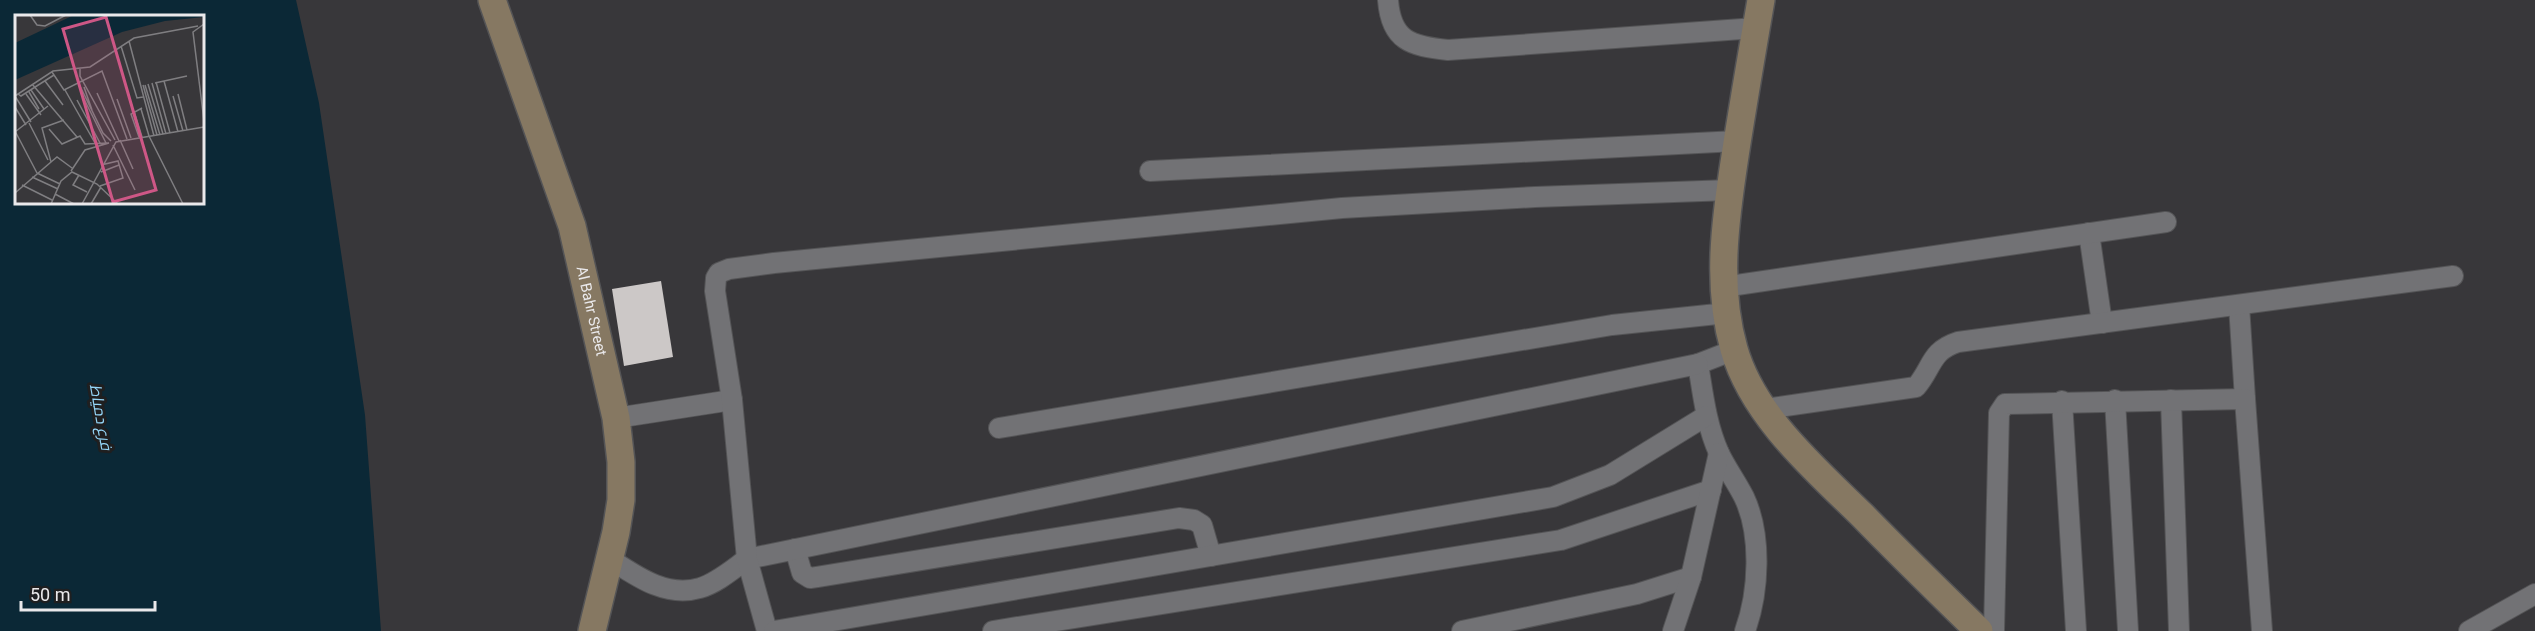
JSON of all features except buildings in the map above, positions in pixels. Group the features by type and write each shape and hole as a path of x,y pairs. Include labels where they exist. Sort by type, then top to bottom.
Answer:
{"street":[{"name":"Al Bahr Street","path":"492,0 572,226 616,418 621,462 621,500 610,559 592,631"},
{"path":"1388,0 1389,14 1396,31 1407,41 1425,47 1448,50 1756,28"},
{"path":"1761,0 1737,141 1723,248 1723,286 1734,350 1752,390 1777,427 1805,459 1978,631"},
{"path":"1150,171 1737,141"},
{"path":"767,631 747,559 732,400 715,291 716,278 719,273 729,269 953,244 1342,208 1535,197 1730,190"},
{"path":"1723,286 2166,222"},
{"path":"2089,233 2102,322"},
{"path":"1765,409 1916,387 1937,353 1944,346 1958,342 2453,276"},
{"path":"2239,305 2262,631"},
{"path":"999,428 1600,327 1727,313"},
{"path":"610,559 645,582 680,590 700,588 725,575 747,559 1698,364 1734,350"},
{"path":"1698,364 1706,416 1719,453 1744,497 1754,524 1755,596 1745,631"},
{"path":"1994,631 1999,413 2005,404 2012,402 2245,399"},
{"path":"616,418 732,400"},
{"path":"2115,400 2128,631"},
{"path":"2171,400 2179,631"},
{"path":"2062,401 2076,631"},
{"path":"774,631 1553,497 1610,475 1706,416"},
{"path":"1673,631 1691,577 1719,453"},
{"path":"993,631 1561,540 1711,490"},
{"path":"795,549 801,573 810,578 818,578 1188,518 1202,525 1211,556"},
{"path":"1462,631 1637,594 1691,577"},
{"path":"2469,631 2535,594"}],"water":[{"name":"فرع دمياط","path":"0,0 296,0 319,103 365,415 381,631 0,631"}]}
